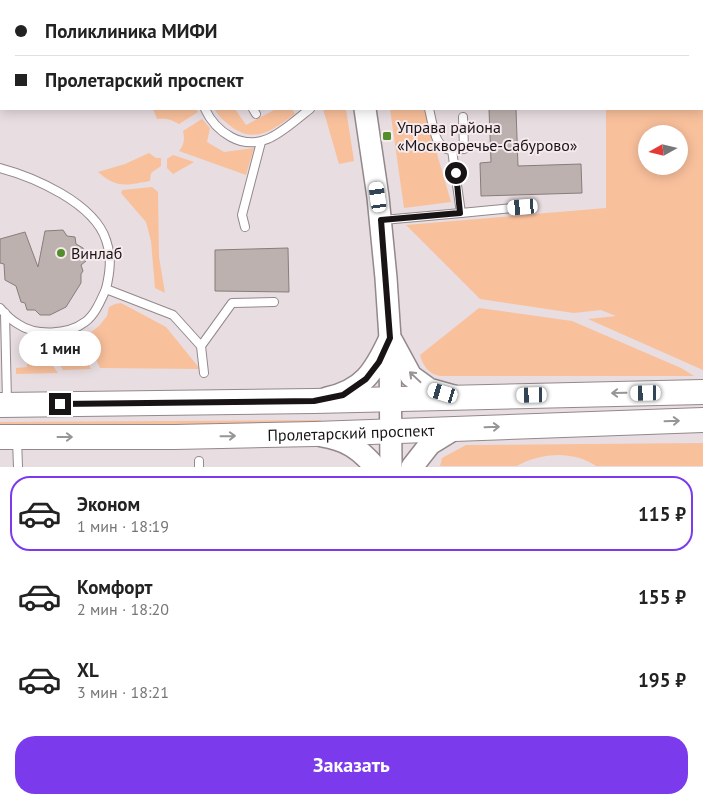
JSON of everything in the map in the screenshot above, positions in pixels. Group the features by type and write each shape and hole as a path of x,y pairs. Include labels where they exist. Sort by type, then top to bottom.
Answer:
{"main road":[{"path":"365,110 381,220 390,338 391,466"},
{"path":"390,338 411,376 430,389 456,397"},
{"path":"314,401 343,395 366,379 379,362 390,338"},
{"name":"Пролетарский проспект","path":"3,404 314,401 703,392"},
{"name":"Пролетарский проспект","path":"8,437 175,438 703,420"},
{"path":"412,466 430,444 456,428"},
{"path":"315,434 339,439 360,450 375,466"}],"lane":[{"path":"207,110 220,131 241,142 255,144 271,139 306,110"},
{"path":"429,110 438,143 442,148 464,150 463,117"},
{"path":"245,227 242,215 261,142"},
{"path":"452,150 460,213"},
{"path":"0,168 40,182 67,196 99,226 106,239 110,258 110,273 106,289 98,306 87,321 76,328 43,332 33,330 19,325 2,311"},
{"path":"381,220 523,207"},
{"path":"106,289 173,314 201,346 204,373"},
{"path":"201,346 232,303 274,302"},
{"path":"2,311 3,404"},
{"path":"8,437 18,466"}],"shaded area":[{"path":"153,110 197,110 198,112 179,124 168,119 157,119"},
{"path":"215,110 236,110 246,125 274,110 293,110 295,114 271,130 255,135 237,131 217,114"},
{"path":"323,110 346,110 354,161 339,164"},
{"path":"390,110 424,110 451,202 404,208"},
{"path":"606,110 703,110 703,370 588,319 616,316 601,310 574,313 480,299 406,225 606,208"},
{"path":"202,119 210,128 207,142 224,152 254,148 246,175 179,151 184,142 183,131"},
{"path":"149,153 156,158 161,158 161,166 151,173 150,181 122,184 111,181 98,172 125,164"},
{"path":"173,155 194,162 173,174 167,168 167,159"},
{"path":"152,187 158,192 159,257 165,293 155,288 151,241 146,222 121,193 122,190"},
{"path":"121,303 166,327 200,369 100,368 85,337 99,326 107,316 109,307"},
{"path":"479,308 572,321 681,368 694,376 440,376 430,371 423,363 420,355"},
{"path":"73,334 91,369 63,370 40,336"},
{"path":"32,335 58,373 16,374 16,368 27,367 27,336"},
{"path":"321,420 322,426 0,428 0,422"},
{"path":"703,443 703,466 596,466 577,457 556,455 536,458 517,466 440,466 442,458 466,445"}],"building":[{"path":"489,110 516,110 518,166 581,164 582,193 481,196 480,163 491,162"},
{"path":"63,230 67,236 75,237 76,244 83,248 86,261 81,265 83,271 81,283 66,307 50,315 40,315 35,310 27,310 25,303 21,302 16,286 5,280 4,264 0,263 0,239 25,232 38,267 45,231"},
{"path":"288,248 289,292 215,291 215,250"}],"place":[{"name":"Управа района «Москворечье-Сабурово»","path":"387,136"},
{"name":"Винлаб","path":"61,253"}],"route":[{"path":"60,404 314,401 343,395 366,379 379,362 390,338 381,220 460,213 456,173"}]}
